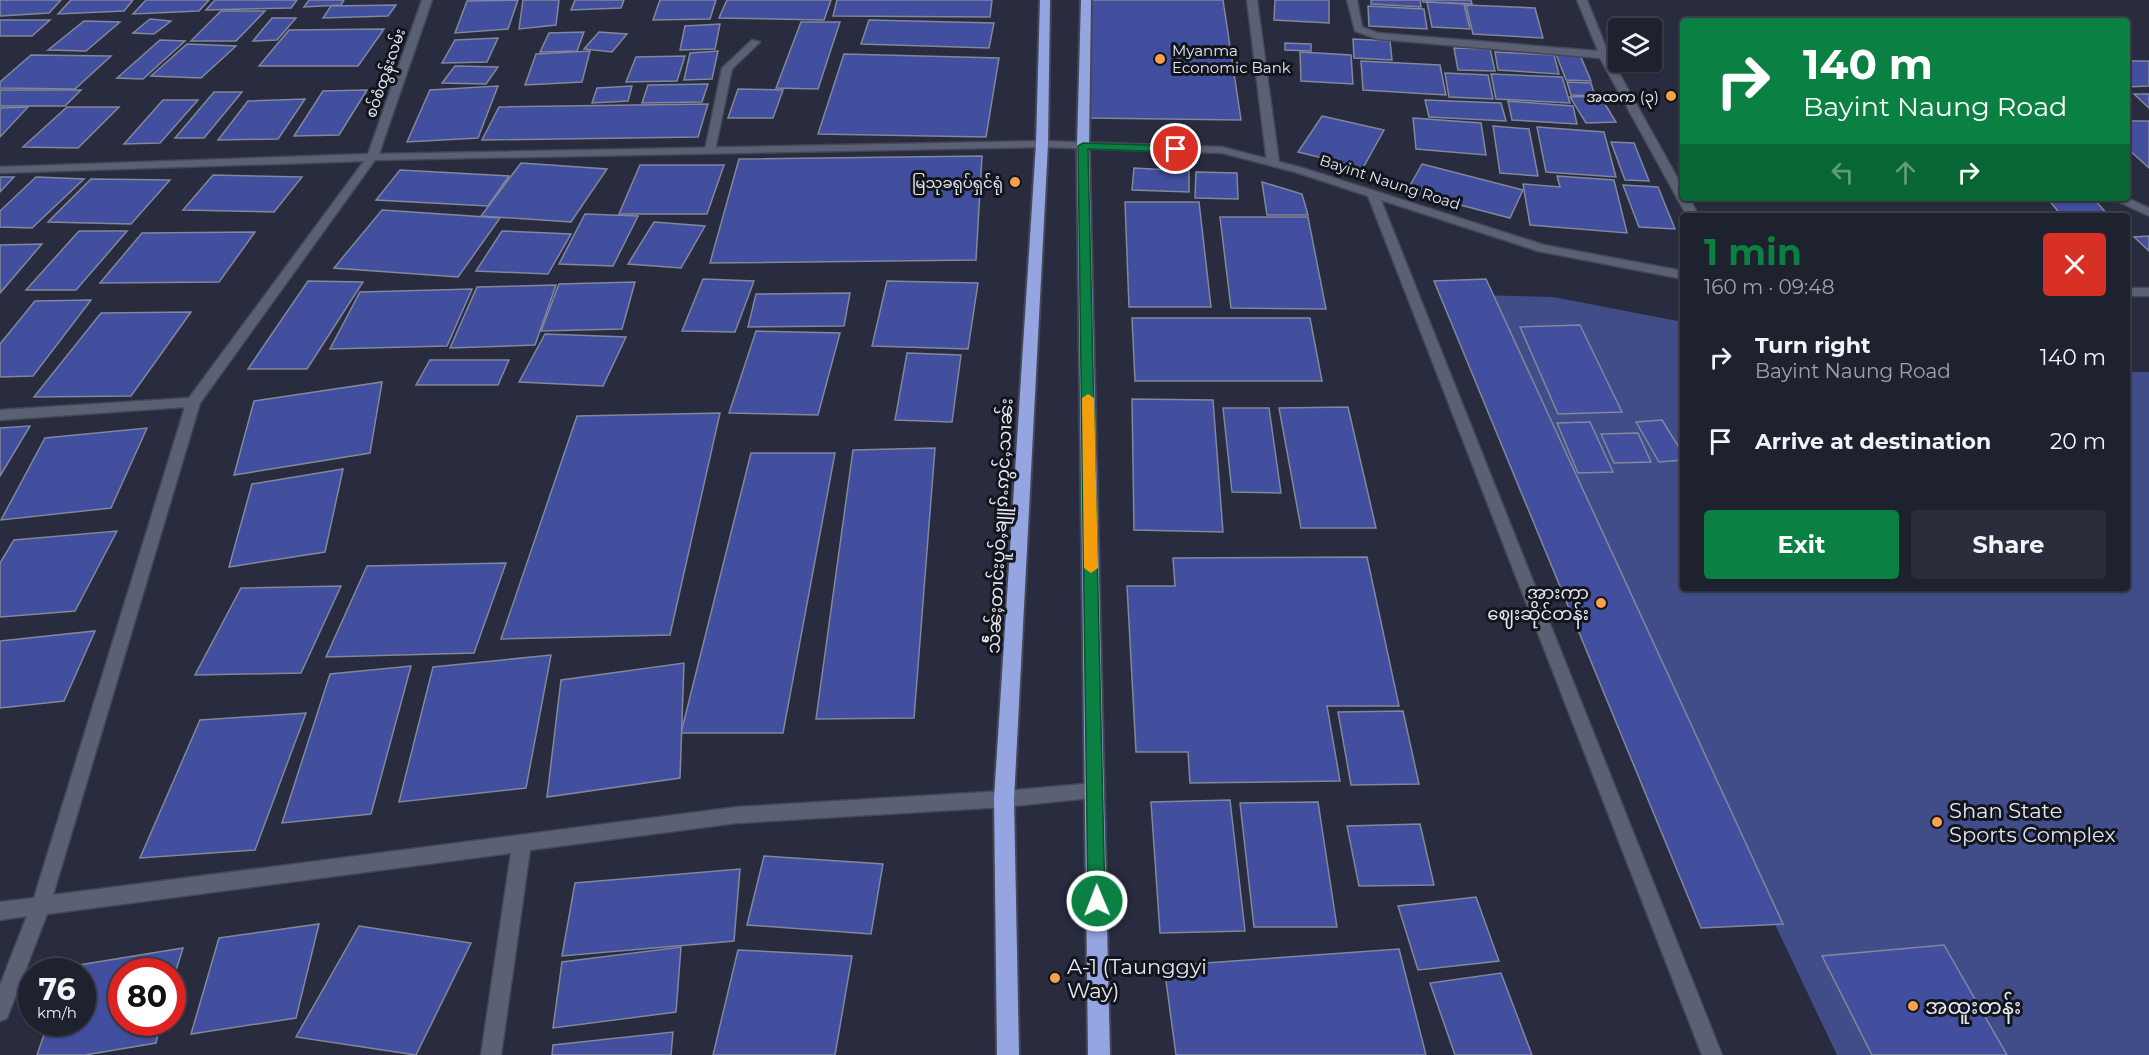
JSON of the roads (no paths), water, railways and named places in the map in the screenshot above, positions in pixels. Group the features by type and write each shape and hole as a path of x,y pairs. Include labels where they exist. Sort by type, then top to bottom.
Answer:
{"highway":[{"name":"သဵႅၼ်ႈတၢင်းပူဝ်ႇၶျူၵ်ႉဢွင်ႇသၢၼ်း","path":"1008,1055 1004,799 1042,144 1045,0"},
{"path":"1086,0 1083,146 1099,1055"}],"street":[{"name":"စဝ်စံထွန်းလမ်း","path":"0,1011 41,905 194,402 372,156 427,0"},
{"path":"1252,0 1273,163"},
{"path":"1352,0 1358,29 1377,36 1604,55"},
{"path":"1582,0 1604,55 1680,192"},
{"path":"710,150 727,68 755,42"},
{"name":"Bayint Naung Road","path":"0,170 372,156 1042,144 1222,150 1273,163 1542,248 1680,274"},
{"path":"1374,196 1712,1055"},
{"path":"2125,201 2149,213"},
{"path":"2130,292 2149,292"},
{"path":"0,415 194,402"},
{"path":"0,911 737,815 1004,799 1095,790"},
{"path":"491,1055 522,843"}],"place":[{"name":"Myanma Economic Bank","path":"1160,59"},
{"name":"အထက (၃)","path":"1671,96"},
{"name":"မြသုခရုပ်ရှင်ရုံ","path":"1015,182"},
{"name":"အားကာ ဈေးဆိုင်တန်း","path":"1601,603"},
{"name":"Shan State Sports Complex","path":"1937,822"},
{"name":"A-1 (Taunggyi Way)","path":"1055,978"},
{"name":"အထူးတန်း","path":"1913,1006"}]}
